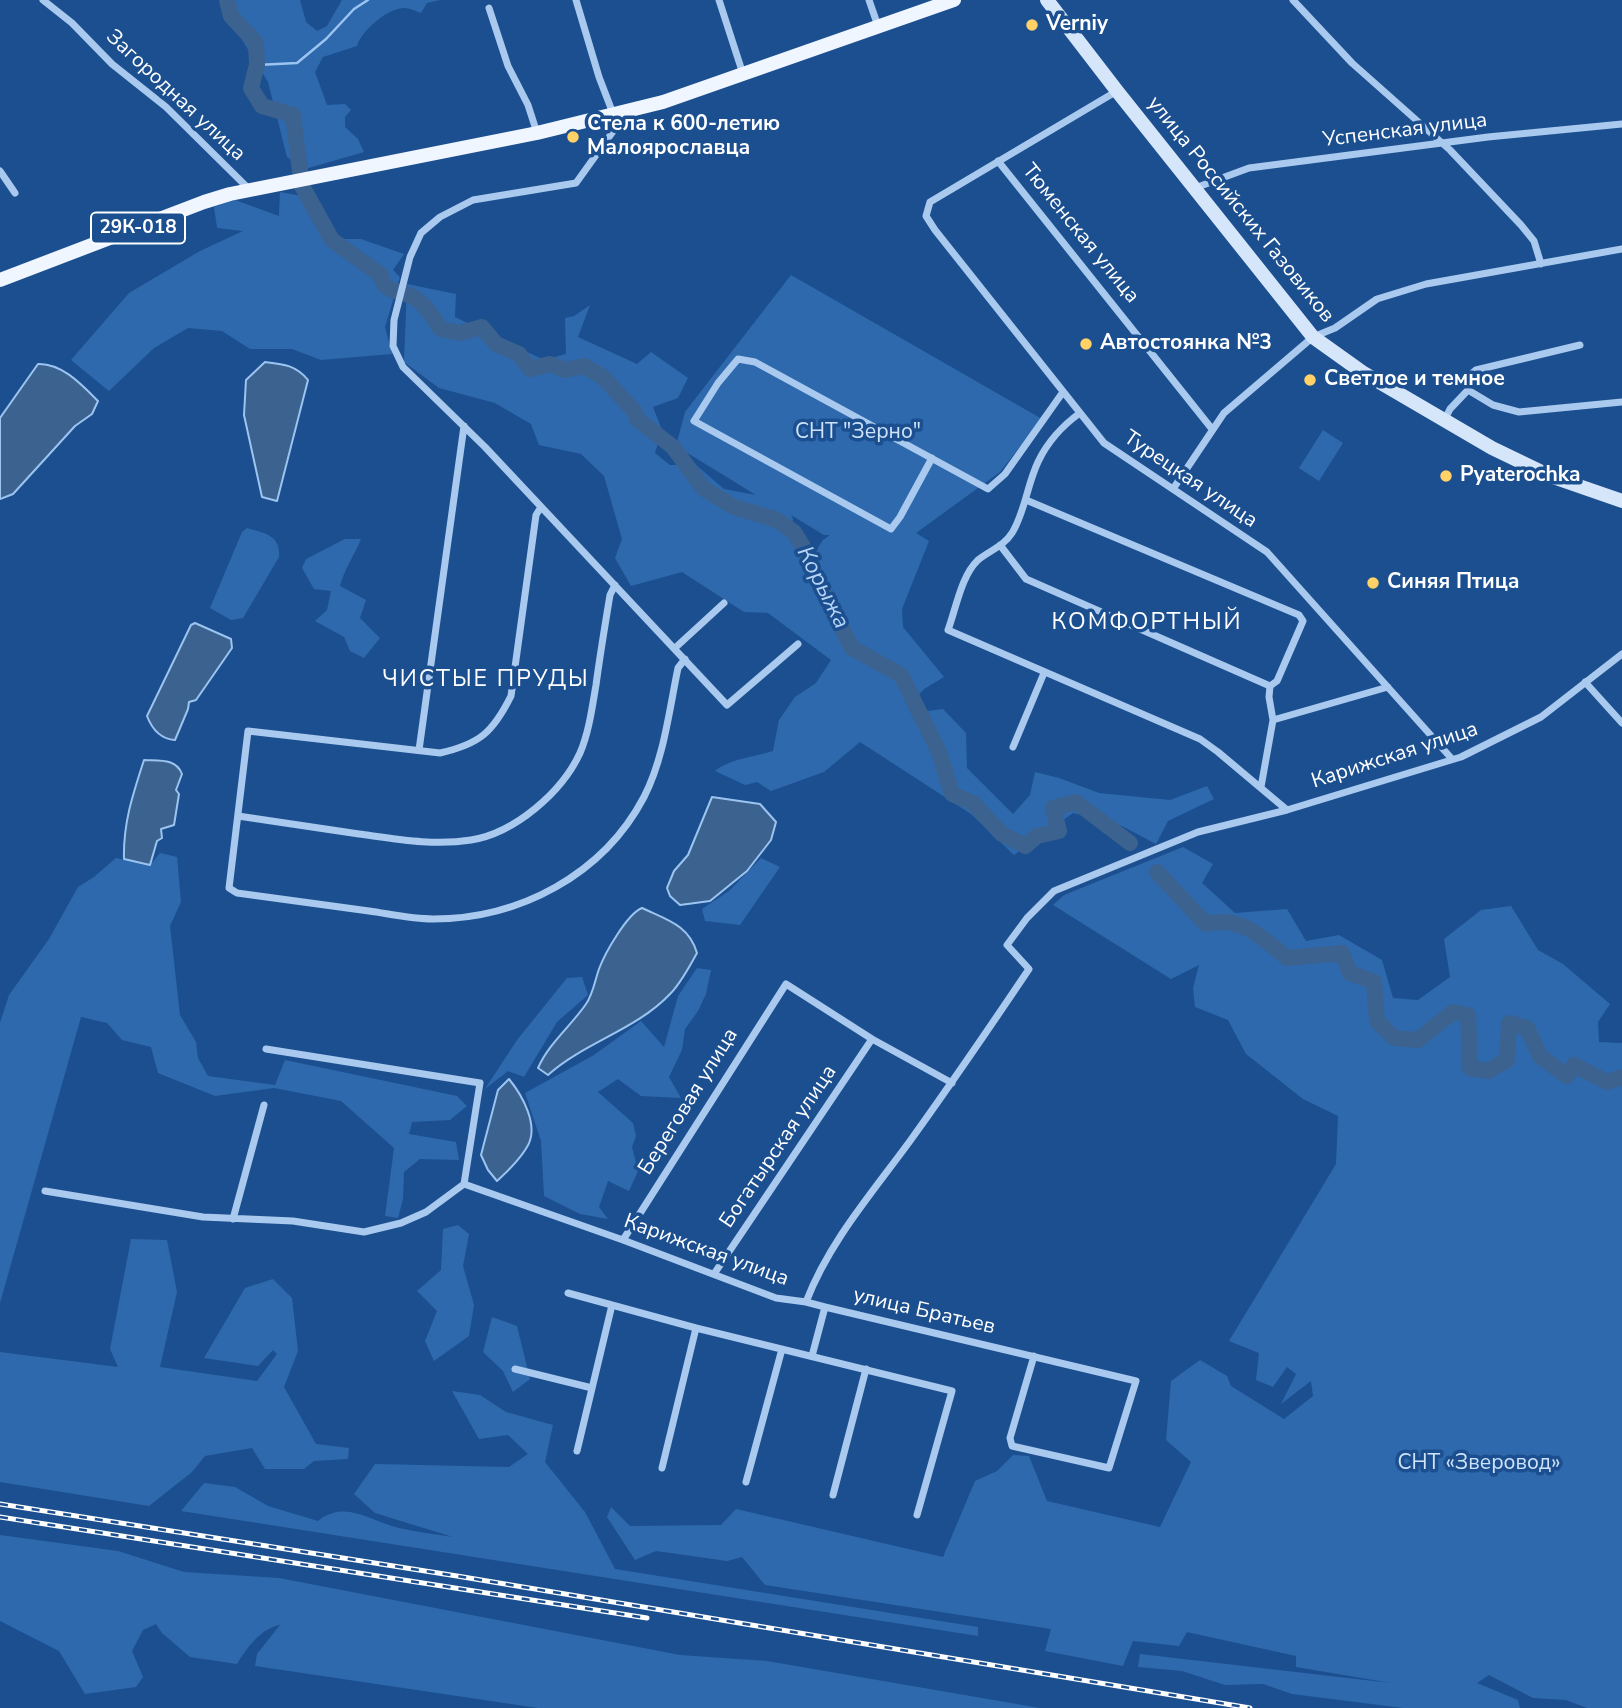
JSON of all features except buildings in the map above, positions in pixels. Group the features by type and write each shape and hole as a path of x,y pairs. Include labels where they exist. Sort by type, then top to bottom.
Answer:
{"main road":[{"path":"878,26 954,0"},
{"name":"улица Российских Газовиков","path":"1047,0 1116,92 1313,337 1362,372 1492,449 1550,476 1622,501"},
{"name":"29К-018","path":"0,280 204,202 614,116 663,102 878,26"}],"street":[{"name":"Загородная улица","path":"43,0 72,23 112,64 166,107 250,191"},
{"path":"576,0 599,77 614,116 614,130 576,183 472,200 440,217 421,233 410,257 394,320 393,346 402,367 464,426 727,705 798,644"},
{"path":"719,0 743,74"},
{"path":"869,0 878,26"},
{"path":"1293,0 1361,71 1443,143 1534,241 1541,264"},
{"path":"489,8 508,66 528,105 537,133"},
{"path":"998,161 1116,92"},
{"name":"Успенская улица","path":"1195,188 1249,168 1443,143 1622,124"},
{"name":"Турецкая улица","path":"998,161 930,202 926,215 935,230 1104,443 1267,552 1452,759"},
{"name":"Тюменская улица","path":"998,161 1212,429"},
{"path":"0,172 15,193"},
{"path":"1173,489 1224,413 1313,337 1335,328 1377,299 1426,284 1622,249"},
{"path":"1444,421 1450,409 1468,390 1469,376 1476,370 1580,345"},
{"path":"932,458 900,517 891,528 694,421 718,383 738,359 755,362 932,458 988,489 1005,474 1063,392"},
{"path":"1468,390 1493,405 1518,412 1622,401"},
{"path":"1080,413 1060,430 1038,462 1026,500 1011,534 977,561 968,573 948,630 1199,740 1287,810"},
{"path":"419,750 464,426"},
{"path":"1026,500 1298,615 1303,621 1277,681 1270,686 1273,720 1261,787"},
{"path":"541,507 536,515 511,696 499,720 479,739 440,753 248,731 229,888 237,893 430,919 468,917 504,910 538,897 572,878 601,853 629,820 644,797 660,756 678,668 685,659"},
{"path":"1000,545 1026,579 1270,686"},
{"path":"238,816 414,842 449,842 472,840 495,833 527,814 550,796 568,775 581,751 590,720 610,595 615,585"},
{"path":"675,648 724,603"},
{"name":"Карижская улица","path":"464,1184 776,1298 806,1302 817,1274 835,1244 952,1083 1029,969 1007,945 1054,891 1198,832 1287,810 1482,748 1541,717 1622,654"},
{"path":"1013,747 1044,673"},
{"path":"1585,682 1622,723"},
{"path":"1273,720 1388,687"},
{"name":"Береговая улица","path":"623,1240 786,984 872,1039"},
{"path":"872,1039 952,1083"},
{"name":"Богатырская улица","path":"714,1274 872,1039"},
{"path":"45,1191 203,1217 293,1221 364,1232 401,1223 426,1212 464,1184 480,1083 266,1049"},
{"path":"233,1219 264,1105"},
{"path":"568,1293 696,1328 952,1391 917,1515"},
{"name":"улица Братьев","path":"806,1302 1034,1356 1136,1381 1109,1468 1012,1446 1010,1438 1034,1356"},
{"path":"577,1451 612,1305"},
{"path":"812,1356 825,1307"},
{"path":"662,1468 696,1328"},
{"path":"746,1482 782,1349"},
{"path":"515,1369 592,1388"},
{"path":"833,1495 866,1369"}],"green space":[{"path":"225,0 300,0 306,22 317,31 327,26 342,0 440,0 427,3 421,13 404,8 390,12 369,27 357,46 323,57 315,72 327,105 345,104 351,110 345,117 345,127 358,139 364,152 305,169 287,157 268,82 233,25"},
{"path":"280,192 307,197 338,239 361,239 404,254 393,270 400,277 385,327 392,354 321,360 292,349 250,349 222,331 188,328 154,348 109,391 71,360 129,293 200,251 243,231 217,228 214,207 235,200 279,216"},
{"name":"СНТ \"Зерно\"","path":"791,275 1042,419 1000,472 916,533 929,541 902,609 903,627 944,677 924,689 908,706 911,713 943,709 966,733 967,768 1013,814 1030,795 1035,772 1099,793 1170,800 1207,786 1214,799 1168,821 1156,844 1122,826 1073,813 1014,855 971,814 860,742 824,772 771,791 757,782 745,785 715,771 734,761 773,751 779,720 795,697 816,683 831,660 768,613 744,612 682,572 631,586 615,558 622,539 604,476 581,454 539,445 531,424 495,403 439,388 404,362 407,284 456,294 455,317 544,360 566,354 565,318 574,316 590,305 578,337 637,364 651,352 688,378 678,398 653,407 662,430 655,453 670,465 696,465 724,489 756,495 676,446 685,412","holes":["791,515 824,535 830,535 823,540 814,554 801,556 790,540 793,519"]},
{"path":"1323,430 1343,443 1319,481 1299,468"},
{"path":"247,528 274,539 279,557 243,618 231,620 210,608 242,532"},
{"path":"345,539 361,539 340,586 366,600 360,618 380,638 364,658 350,651 344,637 315,621 327,610 331,591 314,589 302,568 306,559"},
{"name":"СНТ «Зверовод»","path":"1183,847 1213,864 1202,883 1235,913 1287,909 1306,941 1339,935 1382,960 1393,998 1418,1000 1450,977 1444,939 1481,910 1511,906 1538,950 1563,964 1610,1004 1598,1022 1599,1042 1622,1043 1622,1708 1587,1708 1566,1700 1533,1698 1489,1675 1477,1683 1518,1700 1520,1708 1403,1708 1292,1694 1263,1684 1225,1685 1182,1671 1138,1667 1140,1654 1391,1683 1296,1667 1296,1656 1187,1632 1179,1646 1133,1641 1123,1666 1045,1651 1051,1629 765,1585 742,1557 727,1561 656,1551 635,1560 607,1517 611,1507 630,1526 721,1525 736,1509 943,1557 975,1481 997,1471 1013,1455 1029,1456 1047,1501 1160,1527 1191,1462 1166,1440 1171,1381 1200,1360 1227,1376 1231,1386 1284,1419 1313,1396 1311,1381 1281,1404 1296,1374 1287,1367 1273,1387 1256,1380 1259,1353 1229,1341 1336,1164 1338,1116 1303,1099 1246,1054 1228,1020 1195,1007 1193,988 1199,965 1171,979 1053,905 1064,895"},
{"path":"160,853 177,857 181,902 170,926 180,1015 196,1042 198,1058 208,1076 275,1085 285,1060 457,1096 467,1106 450,1120 412,1122 409,1134 456,1142 459,1160 420,1159 404,1172 403,1199 398,1218 385,1216 394,1148 341,1101 274,1088 215,1096 158,1073 151,1047 122,1040 107,1023 81,1017 0,1303 0,1023 9,995 49,939 78,887 116,858 150,865"},
{"path":"761,858 780,867 740,925 705,921 702,909 729,891"},
{"path":"697,968 711,970 706,994 685,1029 682,1050 669,1077 681,1098 641,1096 618,1079 598,1092 633,1123 636,1136 632,1147 638,1171 629,1191 608,1181 599,1207 608,1219 580,1214 544,1196 541,1141 525,1093 594,1055 641,1021 664,1047 678,996"},
{"path":"582,977 588,995 557,1022 524,1077 508,1071 485,1089 517,1040 567,978"},
{"path":"458,1225 469,1234 463,1266 474,1305 469,1336 434,1361 425,1341 437,1311 417,1291 441,1270 443,1229"},
{"path":"131,1239 167,1240 177,1292 160,1367 257,1381 277,1354 273,1350 258,1366 204,1358 245,1288 273,1279 292,1298 298,1351 284,1387 316,1444 349,1448 348,1459 314,1461 304,1469 265,1469 252,1448 205,1456 192,1472 149,1506 0,1482 0,1352 118,1367 110,1349"},
{"path":"492,1317 517,1326 530,1379 513,1392 503,1371 483,1352"},
{"path":"452,1391 480,1395 506,1412 553,1425 545,1462 585,1512 615,1569 978,1627 978,1636 181,1511 204,1483 235,1487 268,1506 318,1521 338,1512 348,1512 399,1528 453,1537 375,1513 354,1494 375,1464 509,1467 528,1454 508,1435 479,1439"},
{"path":"0,1535 118,1551 184,1572 279,1578 680,1655 767,1661 1040,1708 538,1708 255,1666 257,1654 280,1625 260,1635 237,1664 190,1657 162,1633 156,1624 143,1630 132,1651 143,1677 136,1687 85,1694 59,1651 0,1621"}],"shaded area":[{"path":"265,362 294,368 308,380 277,501 262,497 244,415 246,380"},
{"path":"38,364 63,371 98,401 92,414 75,426 13,494 0,499 0,418"},
{"path":"195,623 231,639 232,648 196,700 189,702 175,740 165,738 157,733 147,716 191,625"},
{"path":"144,760 171,763 176,765 182,774 176,790 179,794 174,825 161,829 162,838 157,841 150,865 124,859 127,821"},
{"path":"712,797 760,804 776,822 771,840 747,871 710,901 680,905 670,896 667,888 674,871 688,855"},
{"path":"642,908 668,920 689,936 697,953 691,964 674,990 657,1006 626,1027 578,1053 548,1075 538,1068 543,1059 588,1000 602,962 617,935"},
{"path":"509,1079 528,1111 530,1139 521,1156 497,1181 481,1155 498,1090"}],"waterway":[{"name":"Корыжа","path":"227,0 231,16 256,43 257,65 251,88 262,106 293,115 300,171"},
{"path":"257,65 297,63 326,39 354,9 368,0"},
{"name":"Корыжа","path":"302,186 332,240 381,275 388,288 420,302 441,329 460,333 482,327 496,344 519,354 530,369 550,364 565,370 584,366 603,377 635,412 637,419 673,447 704,489 734,507 777,520 794,532 852,648 901,675 939,752 952,794 973,803 1002,834 1025,846 1037,836 1059,831 1053,808 1076,802 1130,843"},
{"name":"Корыжа","path":"1157,872 1206,924 1230,923 1250,930 1287,958 1342,953 1350,973 1374,982 1377,1021 1394,1038 1418,1040 1453,1012 1468,1015 1470,1068 1488,1071 1507,1060 1509,1023 1527,1028 1540,1056 1567,1076 1574,1065 1607,1082 1622,1077"}],"railway":[{"path":"0,1504 457,1576 1250,1708"},
{"path":"0,1517 647,1618"}],"place":[{"name":"Verniy","path":"1032,25"},
{"name":"Стела к 600-летию Малоярославца","path":"573,137"},
{"name":"Автостоянка №3","path":"1086,344"},
{"name":"Светлое и темное","path":"1310,380"},
{"name":"Pyaterochka","path":"1446,476"},
{"name":"Синяя Птица","path":"1373,583"}],"district":[{"name":"КОМФОРТНЫЙ","path":"1147,623"},
{"name":"ЧИСТЫЕ ПРУДЫ","path":"486,680"}]}
